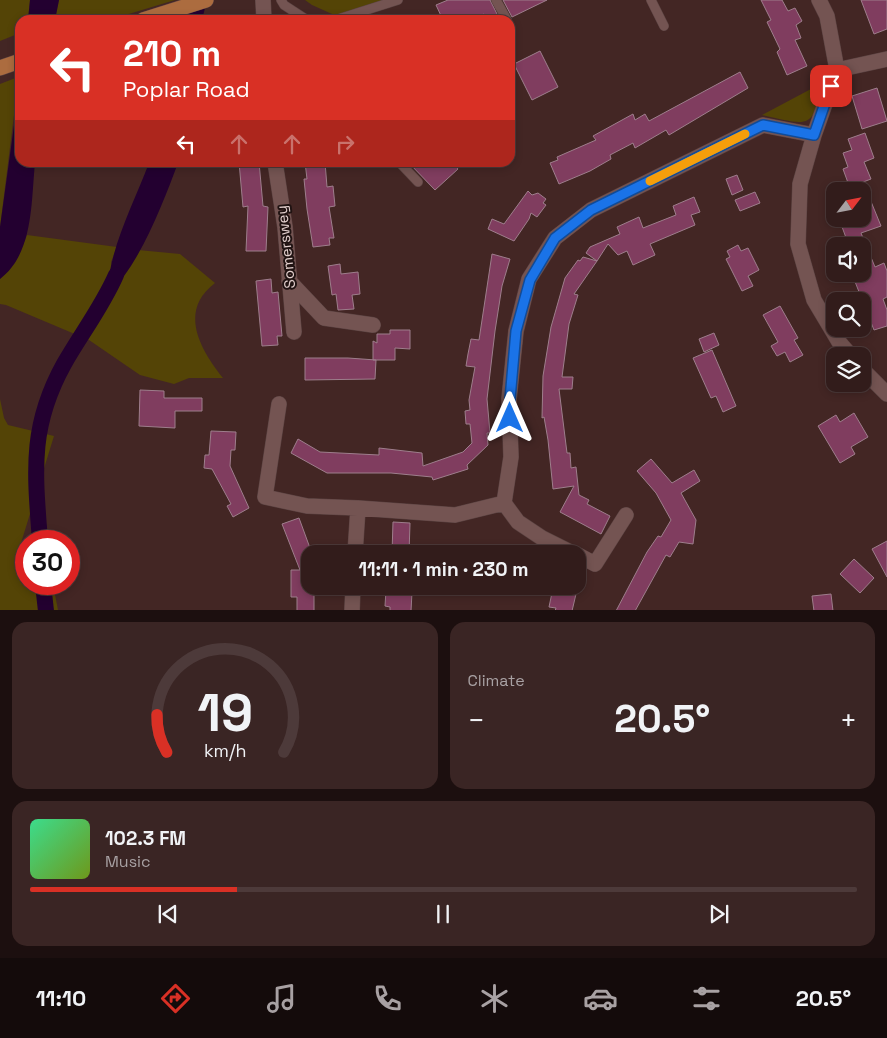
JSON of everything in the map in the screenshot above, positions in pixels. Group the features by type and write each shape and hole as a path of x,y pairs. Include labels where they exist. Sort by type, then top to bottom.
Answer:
{"main road":[{"path":"158,15 206,0"},
{"path":"0,68 15,63"}],"street":[{"path":"263,0 264,15"},
{"path":"819,0 827,16 837,70 814,135 800,184 798,244 814,300 843,347"},
{"path":"837,70 887,59"},
{"path":"556,545 518,522 504,503 511,457 510,399 516,331 530,280 555,238 591,210 763,125 814,135"},
{"name":"Somerswey","path":"276,167 285,228 294,332"},
{"path":"290,281 324,318 373,326"},
{"path":"871,378 887,394"},
{"path":"279,404 266,497 307,506 456,515 504,503"},
{"path":"356,545 358,508"},
{"path":"586,560 595,564 626,514"},
{"path":"352,610 353,595"}],"lane":[{"path":"281,0 284,5 299,15"},
{"path":"350,15 398,0"},
{"path":"496,0 504,15"},
{"path":"651,0 664,26"},
{"path":"403,167 418,182"}],"shaded area":[{"path":"0,0 30,0 28,15 15,15 15,35 0,41"},
{"path":"30,0 59,0 56,15 28,15"},
{"path":"59,0 175,0 126,15 56,15"},
{"path":"187,0 207,0 203,15 184,15"},
{"path":"305,0 384,0 348,15 334,15"},
{"path":"15,78 15,107 0,227 0,84"},
{"path":"826,81 817,109 807,120 800,122 791,121 762,115"},
{"path":"15,118 15,167 35,167 31,210 25,241 19,255 11,268 0,279 0,227"},
{"path":"147,167 176,167 149,234 140,251 119,283 107,295 112,261 129,211"},
{"path":"27,235 117,247 111,262 118,286 138,250 180,254 215,283 204,294 197,306 195,318 201,343 223,378 189,378 174,384 140,375 89,340 0,304 0,279 15,263"},
{"path":"0,399 4,418 8,425 54,436 25,530 15,530 15,595 55,595 58,610 0,610"}],"building":[{"path":"448,0 490,0 498,15 441,15 436,5"},
{"path":"503,0 547,0 515,16 511,15"},
{"path":"761,0 782,0 788,11 795,8 802,21 796,25 801,38 795,40 807,66 787,75 777,52 780,49 767,22 771,20"},
{"path":"861,0 887,0 887,29 874,34"},
{"path":"540,51 558,87 532,100 515,64"},
{"path":"740,72 748,88 669,135 666,130 635,148 633,143 610,155 611,159 590,171 559,184 550,163 558,160 557,157 596,140 593,136 633,114 635,120 645,114 649,121"},
{"path":"877,88 887,121 862,129 852,96"},
{"path":"865,133 874,158 864,162 871,179 863,182 848,182 843,169 848,167 843,153 852,150 848,139"},
{"path":"239,167 259,167 263,206 268,207 266,251 246,251 248,206 243,207"},
{"path":"306,167 325,167 327,187 333,186 335,206 329,207 334,238 329,238 330,245 313,247 304,179 307,179"},
{"path":"413,167 456,167 458,169 435,190"},
{"path":"737,175 743,190 732,195 726,179"},
{"path":"528,191 532,195 538,193 546,199 543,203 546,205 537,217 531,213 514,241 488,229 492,219 504,224"},
{"path":"755,192 760,203 740,211 735,200"},
{"path":"694,197 700,212 691,215 695,225 650,244 655,255 633,265 627,251 618,255 608,244 597,261 586,253 590,247 620,234 617,227 639,217 643,228 676,215 673,206"},
{"path":"871,202 881,226 861,233 863,237 846,237 842,228 871,228"},
{"path":"738,245 741,251 748,248 759,270 748,276 753,286 742,291 726,259 730,257 727,251"},
{"path":"492,254 510,259 502,286 495,331 487,399 490,433 487,433 488,445 467,465 468,469 433,480 432,477 391,473 327,473 291,453 298,439 320,452 379,455 379,448 422,453 423,466 463,452 472,443 470,424 466,424 465,411 470,410 469,400 475,367 466,366 471,339 479,340"},
{"path":"583,257 597,261 574,294 578,295 569,324 562,377 573,377 572,389 559,389 567,453 570,453 571,468 576,467 579,495 589,500 587,504 610,516 601,534 560,512 574,486 553,489 548,440 544,417 542,418 543,376 551,327 565,278 578,260 580,261"},
{"path":"871,257 875,267 884,263 887,271 887,297 883,299 887,310 887,326 874,330 871,322 871,292 859,292 855,282 871,282"},
{"path":"340,264 341,274 358,272 360,294 352,295 354,309 338,310 336,294 332,295 328,266"},
{"path":"271,279 272,293 278,292 282,336 277,336 278,345 262,346 256,281"},
{"path":"780,306 798,338 794,340 803,355 790,362 785,352 777,356 771,346 778,342 763,315"},
{"path":"390,330 410,330 410,349 395,348 395,360 373,360 373,341 377,343 377,334 390,334"},
{"path":"714,333 719,345 704,352 699,339"},
{"path":"712,350 736,406 723,412 716,396 711,398 693,358"},
{"path":"305,358 376,360 375,379 305,380"},
{"path":"140,390 164,391 164,398 202,398 202,411 175,411 175,428 139,426"},
{"path":"854,413 868,437 851,447 855,454 840,463 818,426 836,415 840,422"},
{"path":"211,431 236,432 235,450 231,450 230,466 249,508 233,517 227,506 231,504 212,469 204,468 205,455 209,455"},
{"path":"651,459 672,483 694,470 700,481 681,493 696,520 693,544 679,542 670,557 666,555 636,610 617,610 647,552 658,536 661,537 671,520 656,493 637,471"},
{"path":"299,518 309,545 301,545 301,595 314,595 314,610 297,610 297,597 291,597 291,570 300,570 282,524"},
{"path":"393,522 410,523 409,545 392,545"},
{"path":"887,541 887,577 872,549"},
{"path":"854,559 874,578 860,593 840,574"},
{"path":"831,594 833,610 814,610 812,596"},
{"path":"386,595 412,595 411,610 390,610 390,607 385,606"},
{"path":"552,595 576,595 572,610 555,610 556,608 549,607"}],"waterway":[{"path":"39,530 36,472 37,451 45,409 64,364 98,309 116,275"},
{"path":"44,595 46,610"}],"slow traffic":[{"path":"650,181 745,134"}],"route":[{"path":"510,418 516,331 530,280 555,238 591,210 763,125 814,135 831,86"}]}
